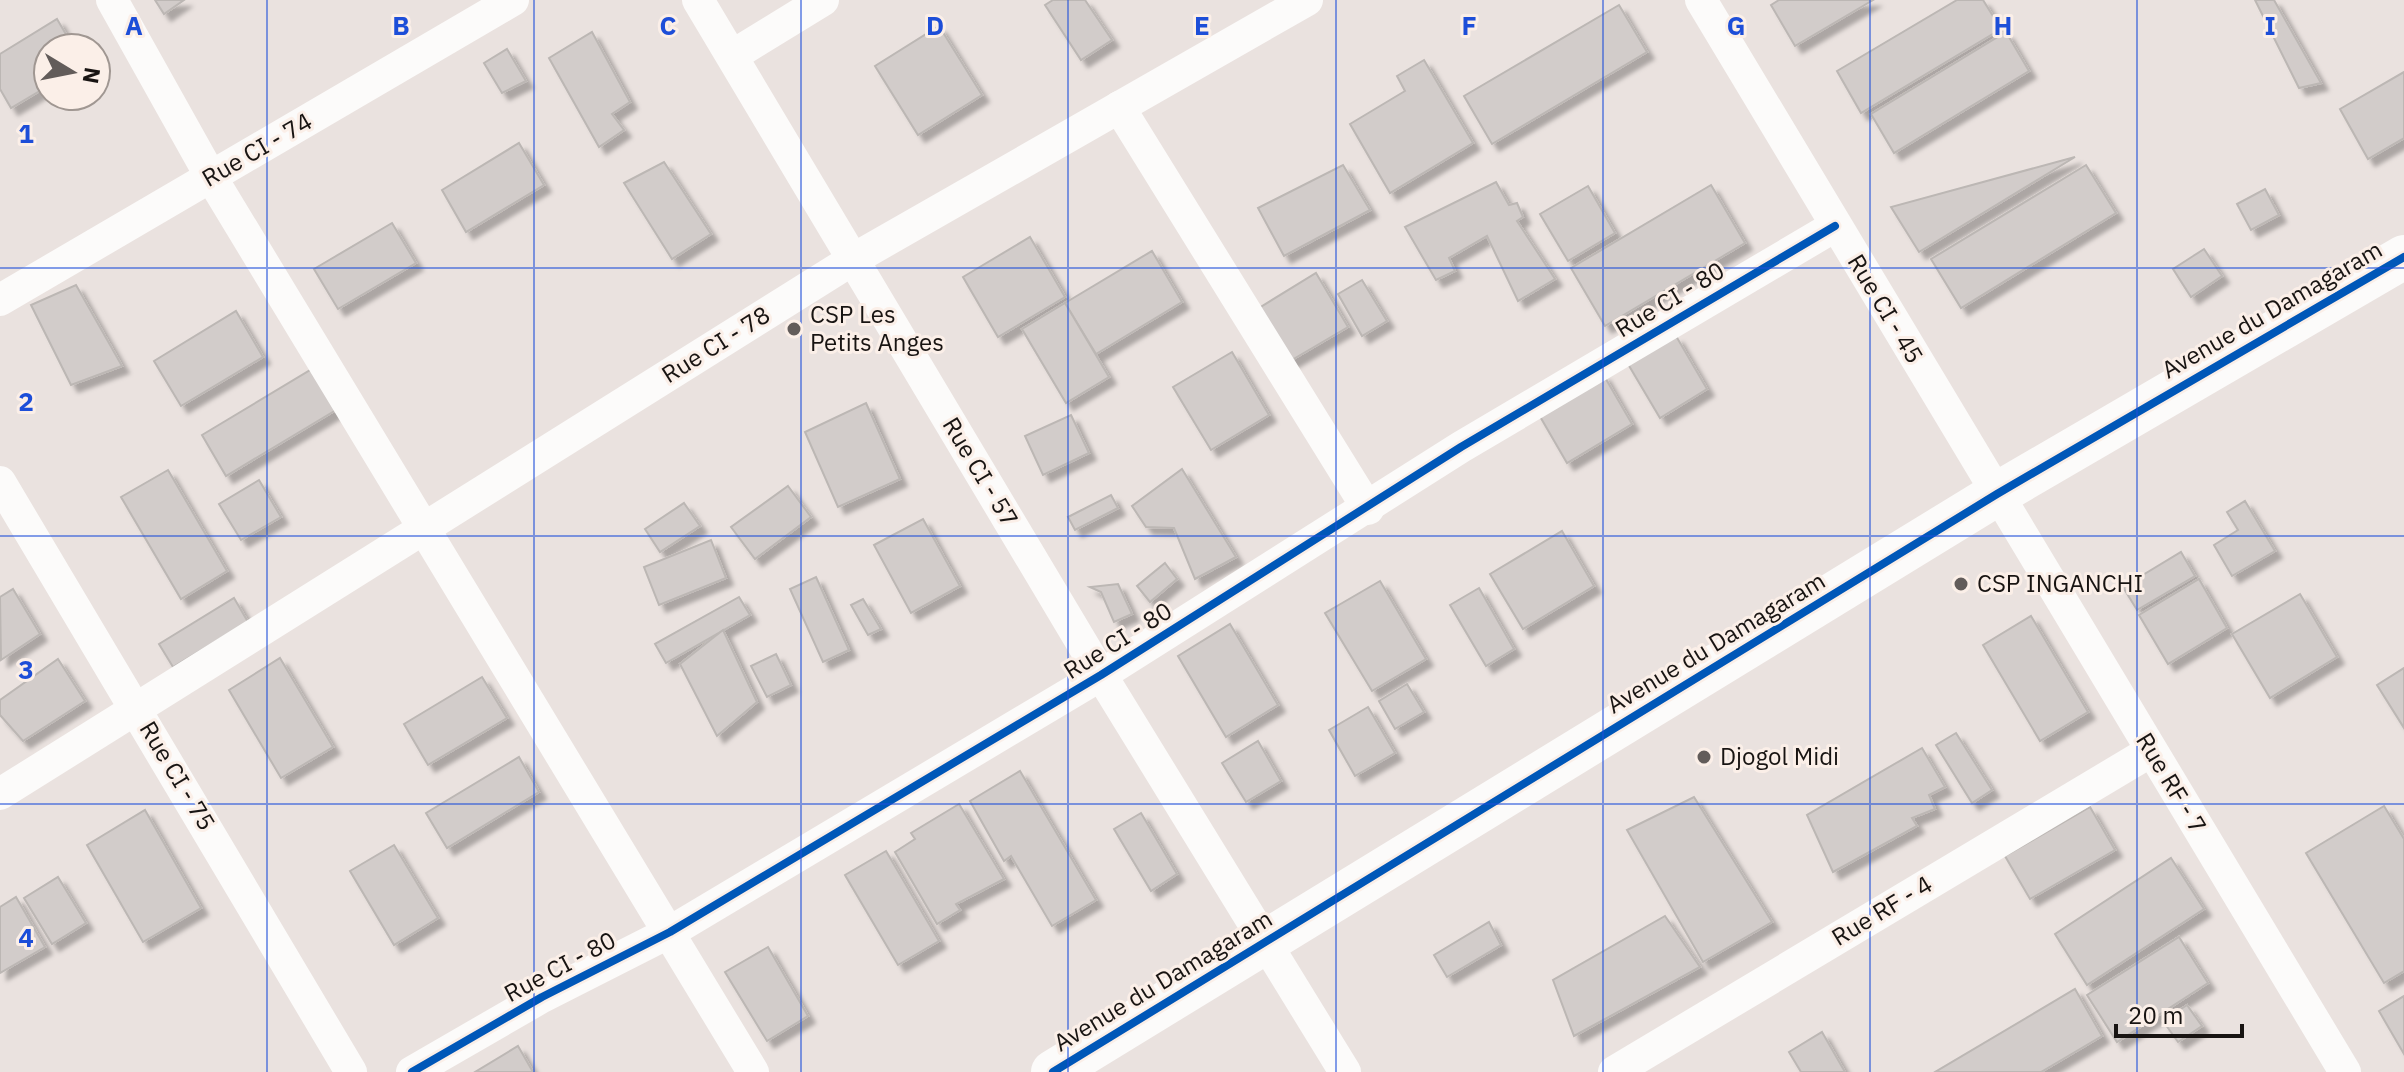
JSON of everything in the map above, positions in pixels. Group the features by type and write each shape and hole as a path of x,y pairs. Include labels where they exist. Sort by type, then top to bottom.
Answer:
{"street":[{"path":"112,0 211,177 753,1072"},
{"name":"Rue CI - 74","path":"0,300 513,0"},
{"name":"Rue CI - 57","path":"698,0 1101,675 1345,1072"},
{"path":"732,56 823,0"},
{"name":"Rue CI - 78","path":"0,794 852,260 1307,0"},
{"name":"Rue CI - 45","path":"1701,0 1997,494"},
{"path":"1119,107 1368,509"},
{"name":"Rue CI - 80","path":"412,1072 542,997 670,932 1101,675 1368,509 1461,447 1835,226"},
{"name":"Avenue du Damagaram","path":"1053,1072 1997,494 2404,257"},
{"name":"Rue CI - 75","path":"0,482 351,1072"},
{"name":"Rue RF - 7","path":"1997,494 2336,1069"},
{"name":"Rue RF - 4","path":"1614,1072 2151,751"}],"building":[{"path":"155,0 184,0 164,14"},
{"path":"1053,0 1085,0 1112,40 1081,60 1045,5"},
{"path":"1779,0 1873,0 1795,46 1771,5"},
{"path":"1957,0 1983,0 2001,29 1861,113 1837,71"},
{"path":"2255,0 2274,0 2321,83 2299,88"},
{"path":"1619,5 1647,52 1492,144 1464,96"},
{"path":"57,19 65,32 36,32"},
{"path":"939,26 982,95 918,135 875,66"},
{"path":"592,32 630,102 612,114 624,130 599,147 549,58"},
{"path":"2006,32 2029,71 1894,153 1871,114"},
{"path":"32,34 32,96 11,108 0,89 0,54"},
{"path":"507,49 526,81 502,93 484,63"},
{"path":"1424,60 1473,143 1390,193 1350,124 1405,91 1397,76"},
{"path":"2404,72 2404,138 2368,159 2340,109"},
{"path":"519,143 544,185 466,232 442,190"},
{"path":"2075,157 1919,252 1891,207"},
{"path":"664,162 711,234 672,259 624,183"},
{"path":"1343,165 1370,210 1284,256 1258,208"},
{"path":"2086,165 2116,213 1961,308 1931,259"},
{"path":"1496,182 1509,205 1517,203 1523,217 1517,221 1555,279 1518,301 1487,236 1449,258 1455,271 1436,280 1405,227"},
{"path":"1711,185 1745,243 1605,326 1571,268"},
{"path":"1588,186 1615,233 1568,261 1540,214"},
{"path":"2265,189 2279,215 2251,230 2237,204"},
{"path":"392,223 416,263 338,309 314,269"},
{"path":"1030,237 1065,297 998,337 963,277"},
{"path":"2204,249 2222,276 2191,297 2173,269"},
{"path":"1152,251 1182,302 1096,354 1065,303"},
{"path":"1316,273 1348,327 1285,364 1254,311"},
{"path":"1362,280 1387,321 1362,336 1338,294"},
{"path":"76,285 122,366 71,385 31,305"},
{"path":"1065,303 1109,377 1066,403 1022,329"},
{"path":"236,311 263,357 181,406 154,361"},
{"path":"1676,336 1707,389 1660,418 1628,364"},
{"path":"1232,352 1269,415 1211,450 1173,387"},
{"path":"312,369 336,410 226,476 202,435"},
{"path":"1603,374 1632,424 1567,463 1538,413"},
{"path":"866,403 900,479 838,507 805,432"},
{"path":"1071,415 1089,453 1043,475 1025,436"},
{"path":"1182,469 1236,557 1195,579 1174,528 1146,527 1132,506"},
{"path":"168,470 227,571 181,599 121,497"},
{"path":"259,480 281,517 241,540 219,504"},
{"path":"788,486 811,517 755,559 731,527"},
{"path":"1111,495 1118,508 1075,530 1068,517"},
{"path":"2245,501 2275,551 2232,576 2214,545 2238,530 2227,512"},
{"path":"684,503 700,526 660,552 645,529"},
{"path":"923,519 960,586 911,613 874,545"},
{"path":"1562,531 1594,586 1523,629 1490,574"},
{"path":"711,540 726,578 659,605 644,567"},
{"path":"2181,552 2195,576 2137,610 2123,587"},
{"path":"1165,563 1177,579 1150,602 1137,586"},
{"path":"816,577 849,650 823,662 790,589"},
{"path":"2199,579 2227,628 2168,664 2139,615"},
{"path":"1380,581 1426,659 1372,691 1325,613"},
{"path":"1118,584 1132,614 1114,622 1101,592 1090,587"},
{"path":"1479,588 1514,649 1486,666 1450,605"},
{"path":"13,589 40,634 1,660 0,597"},
{"path":"2300,594 2337,657 2270,698 2232,634"},
{"path":"739,597 750,615 666,663 655,644"},
{"path":"234,598 248,622 173,667 159,644"},
{"path":"863,599 881,629 868,635 851,605"},
{"path":"2031,616 2088,712 2040,741 1983,645"},
{"path":"1230,624 1278,705 1226,737 1178,656"},
{"path":"723,630 757,702 717,736 680,664"},
{"path":"776,654 791,685 767,697 751,666"},
{"path":"280,658 333,747 281,778 229,690"},
{"path":"58,659 85,701 23,741 0,715 0,700"},
{"path":"2404,668 2404,728 2377,685"},
{"path":"482,677 507,718 428,765 404,724"},
{"path":"1407,684 1424,712 1395,729 1379,701"},
{"path":"1368,707 1395,753 1355,776 1329,730"},
{"path":"1956,733 1992,790 1972,803 1936,745"},
{"path":"1258,741 1281,781 1246,802 1222,763"},
{"path":"1922,748 1945,787 1929,795 1935,809 1912,818 1917,826 1833,872 1807,815"},
{"path":"519,757 539,792 447,848 426,813"},
{"path":"1020,771 1096,900 1052,926 1011,856 1004,861 970,801"},
{"path":"1694,797 1772,922 1703,962 1627,830"},
{"path":"959,804 1004,879 956,904 960,910 937,924 895,852 915,839 911,833"},
{"path":"2384,806 2404,839 2404,971 2384,983 2306,853"},
{"path":"2090,807 2115,850 2030,899 2005,856"},
{"path":"145,810 201,908 143,942 87,845"},
{"path":"1141,813 1177,874 1151,891 1114,829"},
{"path":"394,845 438,918 394,945 350,871"},
{"path":"886,851 939,941 898,965 845,875"},
{"path":"2171,858 2204,909 2087,985 2055,934"},
{"path":"58,877 86,923 52,944 24,898"},
{"path":"16,897 45,947 0,973 0,907"},
{"path":"1665,916 1700,967 1574,1036 1553,980"},
{"path":"1489,922 1501,945 1447,977 1434,955"},
{"path":"2179,937 2208,983 2117,1042 2087,995"},
{"path":"768,947 808,1016 767,1041 725,972"},
{"path":"2075,989 2102,1036 2041,1072 1935,1072"},
{"path":"2404,996 2404,1054 2379,1011"},
{"path":"2187,1005 2202,1026 2178,1042 2163,1021"},
{"path":"1822,1032 1845,1072 1801,1072 1789,1052"},
{"path":"518,1046 533,1072 475,1072"}],"cycle path":[{"path":"412,1072 542,997 670,932 1101,675 1461,447 1835,226"},
{"path":"1053,1072 1997,494 2404,257"}],"place":[{"name":"CSP Les Petits Anges","path":"794,329"},
{"name":"CSP INGANCHI","path":"1961,584"},
{"name":"Djogol Midi","path":"1704,757"}]}
